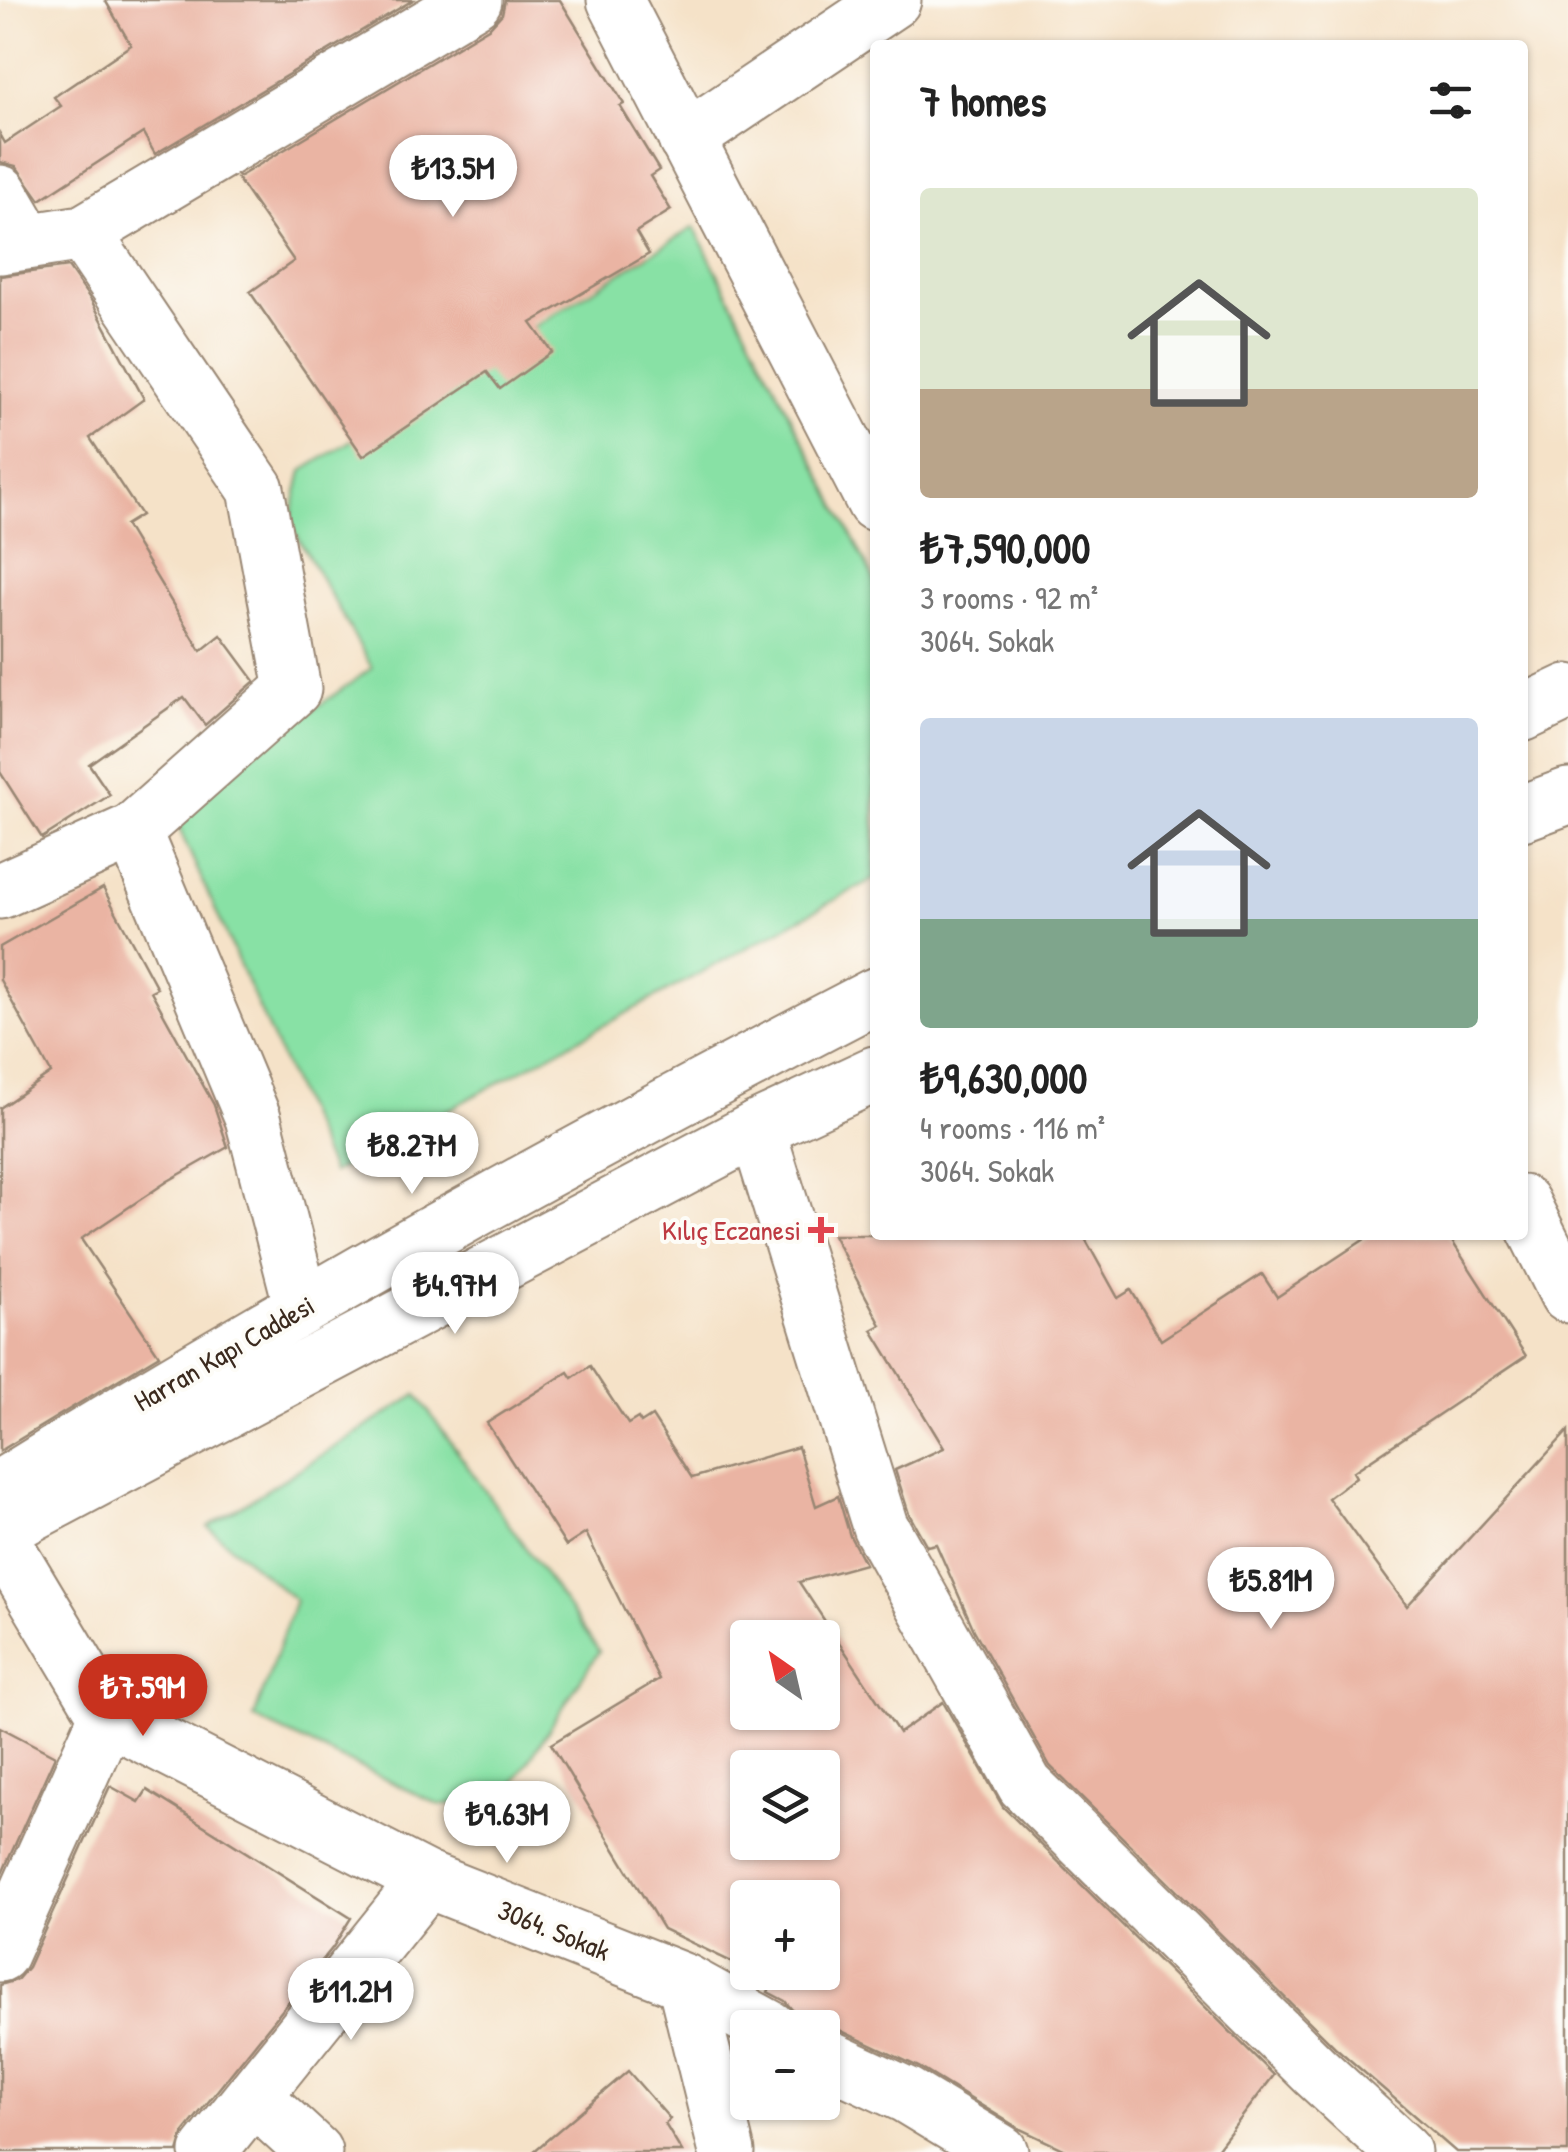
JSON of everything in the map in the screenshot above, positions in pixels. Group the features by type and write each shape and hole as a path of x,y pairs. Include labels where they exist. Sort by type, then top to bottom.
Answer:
{"street":[{"path":"0,193 14,244 84,233 474,0"},
{"path":"615,0 870,493"},
{"path":"686,139 893,0"},
{"path":"0,891 133,831 294,690 256,490 84,233"},
{"path":"1528,711 1568,692"},
{"path":"1528,811 1568,796"},
{"path":"133,831 253,1118 302,1307"},
{"name":"Harran Kapı Caddesi","path":"0,1488 302,1307 659,1108 870,999"},
{"name":"Harran Kapı Caddesi","path":"0,1533 757,1130 870,1076"},
{"path":"757,1130 880,1526 1025,1785 1402,2152"},
{"path":"1528,1215 1568,1295"},
{"path":"0,1533 107,1716 0,1954"},
{"name":"3064. Sokak","path":"107,1716 426,1880 685,1982 736,2010"},
{"path":"208,2152 426,1880"},
{"path":"685,1982 726,2152"},
{"path":"840,2064 906,2095 1000,2152"},
{"path":"254,2097 314,2152"}],"green space":[{"path":"694,227 870,571 870,881 332,1173 171,810 372,668 290,523 302,471"},
{"path":"417,1395 599,1651 505,1798 440,1805 254,1718 295,1600 208,1527"}],"building":[{"path":"105,0 413,0 155,154 143,133 40,200 16,166 0,162 0,134 5,143 61,106 54,97 131,45"},
{"path":"505,0 560,0 659,170 650,176 671,210 636,232 649,254 531,323 552,352 500,389 487,372 363,456 250,292 294,261 237,178 490,27 502,14"},
{"path":"68,267 91,300 144,399 90,438 141,515 125,525 201,651 221,635 255,681 205,725 184,697 89,764 110,795 42,838 0,772 0,276"},
{"path":"103,888 157,988 151,991 214,1105 228,1147 168,1181 81,1239 159,1355 0,1451 0,1108 51,1073 0,980 0,947"},
{"path":"833,1235 870,1235 870,1240 1086,1240 1118,1298 1131,1290 1161,1340 1262,1274 1277,1297 1363,1240 1451,1240 1526,1356 1353,1472 1356,1477 1328,1498 1407,1606 1568,1431 1568,2152 1456,2152 1335,2047 1050,1766 974,1630 936,1544 927,1546 909,1514 895,1470 944,1448 872,1330 881,1325"},
{"path":"590,1366 628,1424 638,1418 641,1423 652,1416 692,1478 798,1447 816,1506 838,1496 850,1536 865,1564 799,1582 824,1620 730,1620 730,1730 840,1730 840,1644 899,1733 943,1702 1003,1807 1274,2075 1215,2152 1069,2152 1020,2129 919,2067 840,2030 840,2010 792,2010 769,1990 840,1990 840,1880 730,1880 730,1961 663,1929 551,1744 659,1679 586,1533 566,1546 487,1423 568,1372 572,1378"},
{"path":"0,1727 55,1756 0,1878"},
{"path":"110,1786 139,1802 147,1790 351,1918 333,1947 184,2132 178,2152 0,2152 0,1985 17,1980 28,1967"},
{"path":"628,2071 670,2119 665,2124 682,2152 533,2152"}],"place":[{"name":"Kılıç Eczanesi","path":"821,1230"}]}
